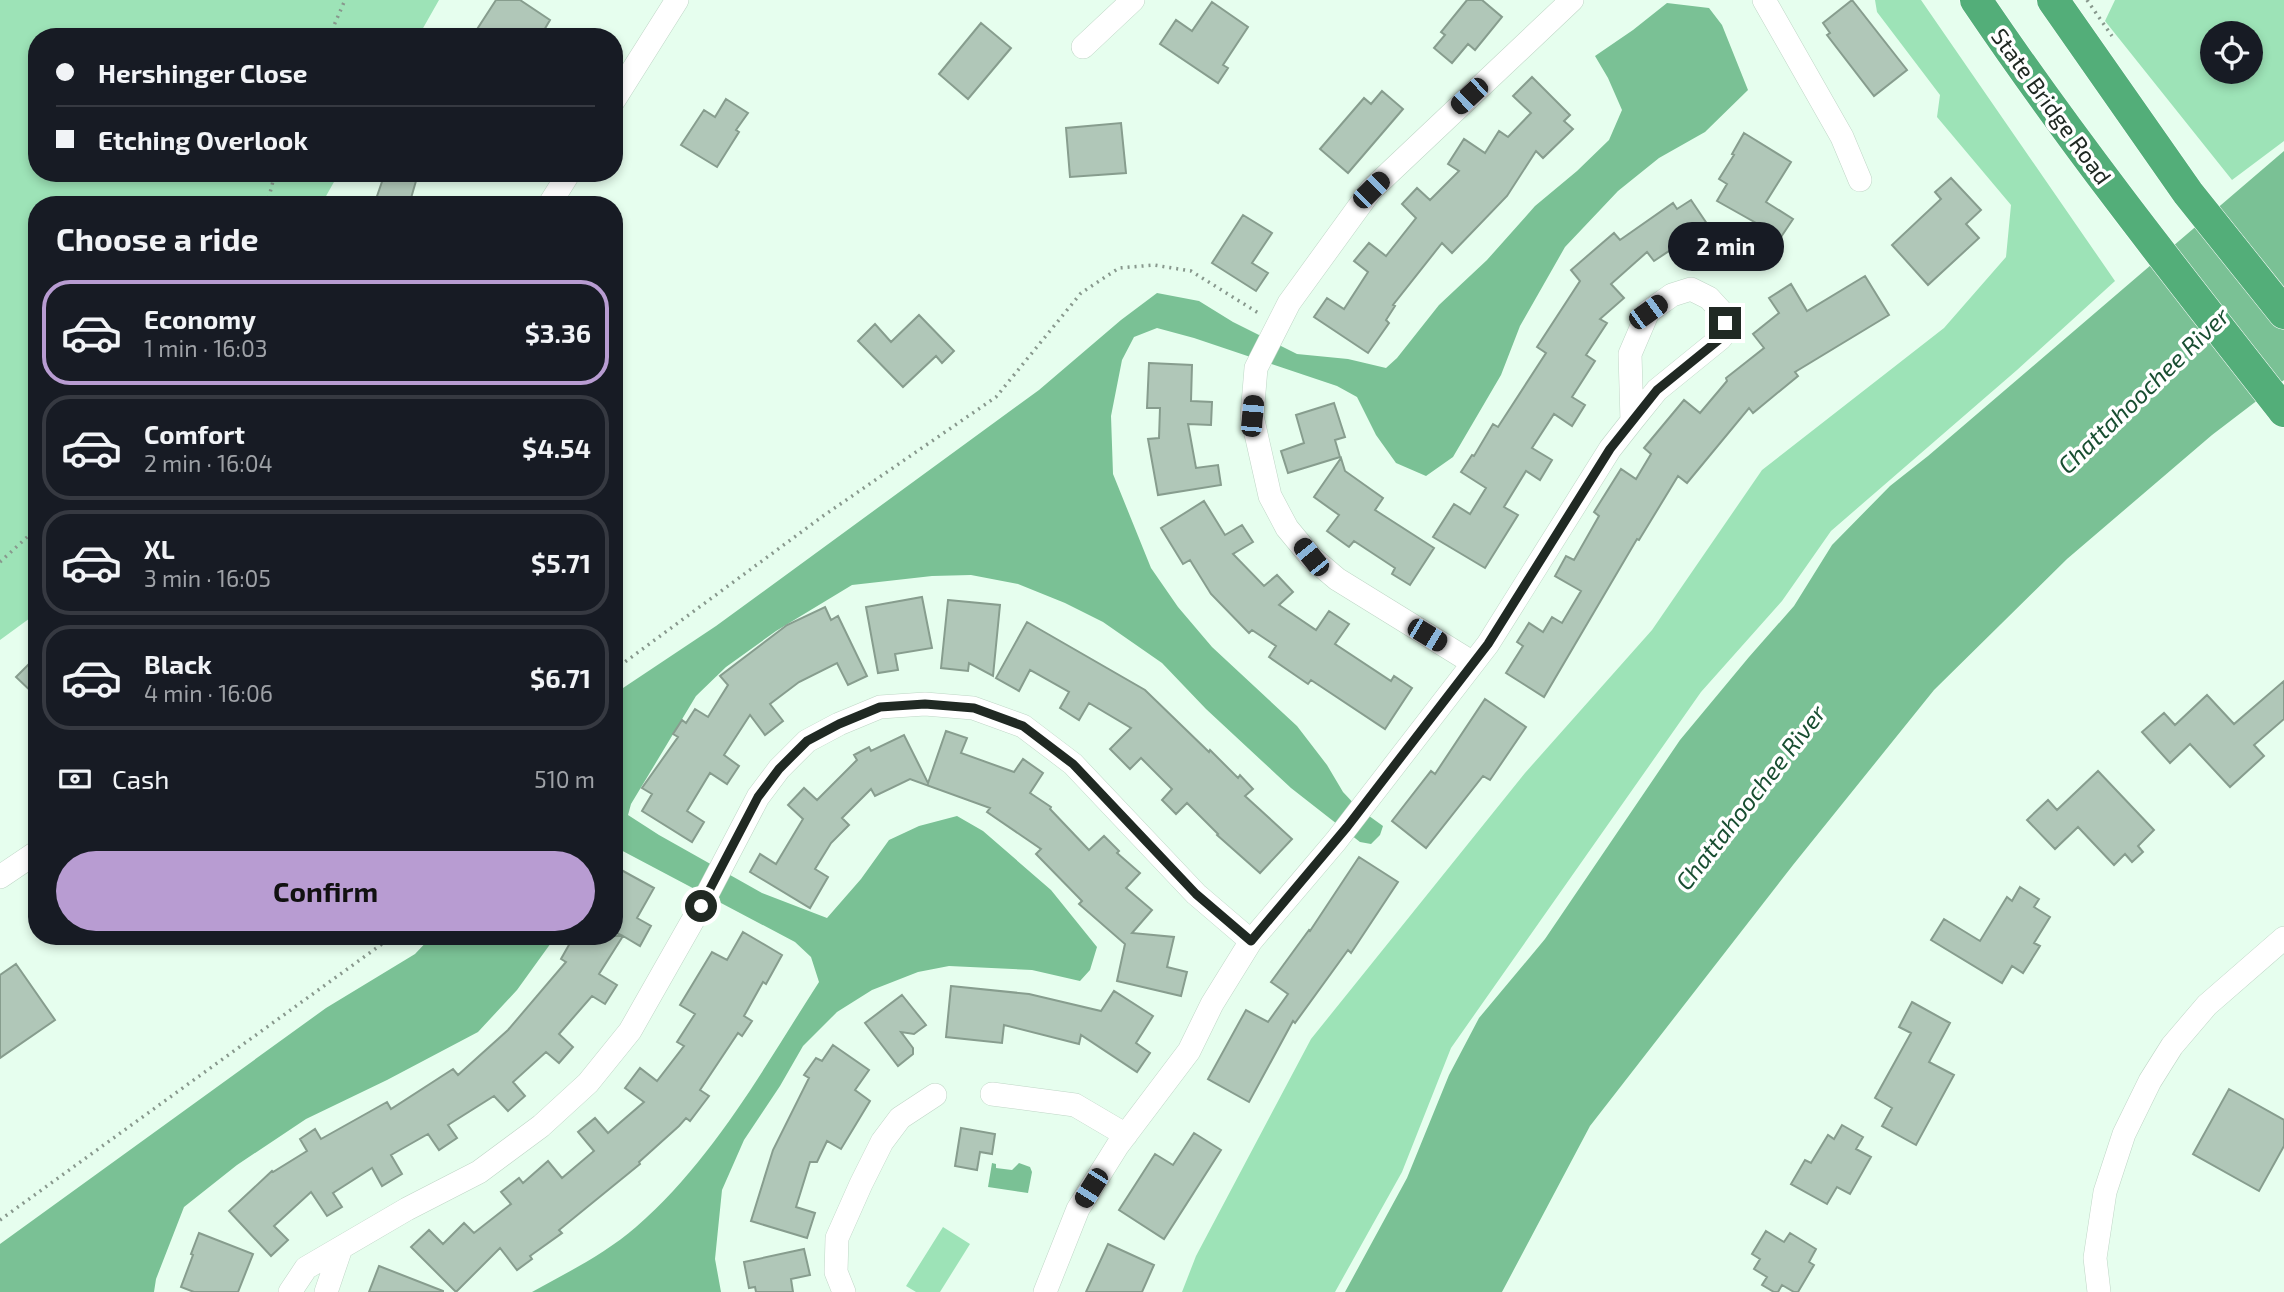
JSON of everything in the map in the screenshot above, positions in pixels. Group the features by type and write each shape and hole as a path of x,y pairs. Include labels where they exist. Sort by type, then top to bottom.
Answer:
{"highway":[{"name":"State Bridge Road","path":"1976,0 2026,74 2128,211 2284,411"},
{"path":"2053,0 2188,194 2284,313"}],"street":[{"path":"623,86 677,0"},
{"path":"1083,47 1133,0"},
{"path":"1473,663 1336,579 1311,557 1287,528 1270,496 1252,416 1256,368 1289,303 1371,190 1572,0"},
{"path":"1764,0 1842,137 1860,180"},
{"path":"1045,1292 1078,1209 1126,1135 1189,1051 1212,1004 1251,941 1336,841 1488,644 1588,482 1632,421 1657,390 1721,338 1725,323 1720,310 1709,298 1691,289 1672,295 1648,312 1630,354 1632,421"},
{"path":"290,1292 306,1268 407,1209 479,1172 541,1126 588,1083 630,1031 701,906 758,797 779,769 807,741 880,707 925,704 974,708 1023,726 1073,764 1196,894 1251,941"},
{"path":"0,877 28,858"},
{"path":"2099,1292 2095,1258 2105,1192 2124,1134 2151,1081 2172,1046 2207,1005 2284,938"},
{"path":"992,1094 1075,1105 1126,1135"},
{"path":"844,1292 836,1272 837,1238 861,1184 882,1142 900,1118 935,1095"},
{"path":"326,1292 341,1248"}],"path":[{"path":"333,28 345,0"},
{"path":"623,663 823,516 996,397 1081,293 1119,268 1154,265 1191,271 1277,324"},
{"path":"0,562 28,536"},
{"path":"0,1220 381,945"}],"shaded area":[{"path":"0,0 439,0 423,28 28,28 28,182 334,182 326,196 28,196 28,620 0,640"},
{"path":"1875,0 1921,0 2115,281 1831,531 1782,601 1701,692 1451,1048 1402,1172 1335,1292 1182,1292 1196,1256 1311,1039 1525,773 1652,630 1762,470 1944,328 2006,257 2011,205 1937,117 1940,95 1877,12"},
{"path":"2115,0 2284,0 2284,141 2232,180 2105,21"},
{"path":"943,1227 970,1244 940,1292 916,1292 906,1286"}],"water":[{"path":"1667,3 1709,8 1722,25 1748,90 1705,132 1659,158 1618,191 1565,247 1520,326 1501,375 1453,457 1426,476 1396,463 1376,435 1357,397 1337,386 1157,328 1134,337 1122,360 1111,416 1113,474 1151,568 1178,607 1212,647 1297,726 1327,765 1343,792 1358,808 1383,826 1380,835 1371,844 1360,842 1291,788 1206,709 1162,663 1103,622 1065,603 1018,584 971,575 932,576 852,585 776,631 726,667 696,696 631,804 628,815 762,893 827,918 861,879 889,840 919,826 957,816 983,831 1051,890 1097,947 1090,970 1080,981 1032,970 949,966 918,972 872,990 837,1012 803,1046 744,1140 722,1190 715,1259 721,1292 532,1292 612,1246 636,1227 690,1172 736,1111 819,982 811,957 795,942 623,851 623,688 716,626 1039,390 1157,293 1199,301 1233,322 1297,354 1348,359 1386,368 1439,305 1487,260 1535,206 1609,140 1622,110 1595,56"},
{"name":"Chattahoochee River","path":"2284,151 2284,380 2212,435 2067,559 1934,690 1793,865 1590,1126 1502,1292 1345,1292 1407,1178 1449,1075 1479,1018 1545,939 1680,740 1794,606 1832,545 1890,486"},
{"path":"424,945 550,945 517,990 478,1032 306,1119 237,1165 184,1207 156,1279 154,1292 0,1292 0,1244 326,1008 415,954"},
{"path":"992,1163 996,1164 996,1168 1012,1170 1019,1163 1030,1167 1032,1172 1028,1193 988,1187"}],"building":[{"path":"496,0 520,0 550,20 545,28 478,28"},
{"path":"1467,0 1482,0 1502,17 1475,50 1468,44 1452,63 1434,48 1445,35 1441,32"},
{"path":"1852,0 1907,70 1874,96 1827,35 1830,33 1823,23"},
{"path":"1212,2 1248,27 1223,65 1228,68 1218,83 1160,44 1176,20 1192,31"},
{"path":"981,23 1011,48 968,99 939,74"},
{"path":"1532,77 1570,115 1564,121 1573,129 1543,158 1536,151 1507,196 1452,253 1442,243 1393,305 1395,306 1386,320 1389,323 1368,353 1314,317 1327,298 1344,309 1368,272 1354,261 1369,243 1386,256 1416,218 1402,204 1417,188 1430,200 1459,171 1448,164 1464,139 1485,153 1499,131 1508,137 1531,113 1513,96"},
{"path":"1382,91 1403,109 1348,173 1320,149 1364,98 1371,104"},
{"path":"726,99 748,113 717,167 681,145 704,110 715,117"},
{"path":"1121,123 1126,173 1070,177 1066,128"},
{"path":"1744,133 1791,162 1766,202 1793,219 1781,237 1717,201 1727,184 1719,179"},
{"path":"1951,178 1981,210 1966,224 1979,238 1928,285 1892,245 1941,199 1935,192"},
{"path":"382,182 416,182 412,196 377,196"},
{"path":"1691,200 1724,249 1706,261 1690,237 1654,261 1647,252 1611,284 1624,298 1600,319 1607,323 1586,355 1595,361 1572,397 1585,405 1572,426 1554,414 1532,448 1552,460 1540,480 1526,471 1504,507 1518,515 1485,568 1433,537 1454,504 1470,514 1486,488 1461,472 1493,424 1498,427 1546,353 1537,347 1580,281 1571,270 1614,233 1620,240 1673,203 1677,209"},
{"path":"1243,215 1272,233 1252,263 1268,273 1256,291 1212,263"},
{"path":"1865,276 1889,315 1795,372 1798,376 1753,413 1749,408 1687,483 1678,476 1639,540 1637,539 1544,697 1506,673 1523,646 1517,642 1529,623 1543,632 1552,617 1562,623 1581,591 1555,576 1566,556 1574,560 1599,516 1594,512 1621,469 1636,479 1651,454 1644,448 1684,400 1700,413 1727,381 1726,378 1764,348 1753,334 1779,313 1769,298 1791,284 1807,311"},
{"path":"919,315 954,351 942,363 936,356 903,387 858,341 875,324 891,342"},
{"path":"1149,363 1192,365 1191,401 1212,402 1211,425 1188,424 1196,468 1218,465 1221,485 1158,495 1148,439 1159,438 1160,408 1147,408"},
{"path":"1334,403 1345,437 1335,440 1340,457 1288,473 1281,451 1304,443 1296,415"},
{"path":"1341,458 1345,471 1383,498 1375,510 1434,548 1410,585 1392,574 1395,568 1354,541 1349,547 1327,531 1339,515 1314,497"},
{"path":"1204,501 1225,535 1242,525 1253,542 1233,554 1264,586 1277,575 1293,592 1279,605 1316,630 1329,611 1349,624 1335,644 1391,681 1394,676 1412,688 1385,729 1311,680 1308,684 1269,657 1276,646 1252,630 1249,633 1211,594 1190,560 1183,564 1161,528"},
{"path":"922,597 932,648 895,654 898,670 878,673 866,607"},
{"path":"948,600 1000,605 993,676 969,663 968,671 941,668"},
{"path":"825,607 831,620 838,616 867,676 848,685 837,663 799,682 770,704 783,721 765,735 750,715 724,755 739,766 727,784 710,773 687,811 704,822 692,842 642,811 652,794 642,788 678,737 673,734 682,720 686,723 695,709 708,717 728,685 720,676 787,625"},
{"path":"1027,622 1145,690 1238,778 1240,775 1253,789 1245,796 1292,839 1260,873 1217,835 1187,803 1176,814 1162,800 1172,789 1141,758 1130,769 1110,749 1131,728 1089,703 1079,720 1060,708 1069,692 1030,670 1019,691 996,678"},
{"path":"28,665 28,688 16,677"},
{"path":"2284,681 2284,719 2254,745 2264,756 2230,787 2190,744 2170,763 2142,732 2164,713 2175,725 2207,695 2234,724"},
{"path":"1485,699 1526,727 1490,780 1483,776 1426,848 1392,821 1431,771 1435,774"},
{"path":"946,731 967,738 961,753 1014,772 1023,759 1043,773 1030,793 1051,807 1089,850 1104,836 1119,851 1117,853 1140,873 1126,888 1152,910 1132,933 1174,937 1167,967 1187,972 1181,996 1117,981 1125,944 1079,904 1082,901 1036,854 1041,849 987,812 990,808 910,779 875,796 871,789 842,818 849,825 831,843 815,869 828,877 810,908 750,872 760,854 776,864 803,819 788,805 804,788 817,800 857,760 854,755 869,747 871,751 904,735 928,783"},
{"path":"2098,771 2154,830 2138,846 2143,852 2132,862 2125,854 2114,865 2078,827 2055,849 2027,820 2048,800 2057,810"},
{"path":"1359,857 1398,882 1351,953 1348,950 1295,1023 1293,1021 1249,1102 1208,1079 1246,1010 1268,1022 1288,994 1271,982 1310,931"},
{"path":"623,871 654,888 637,918 651,926 640,946 623,936"},
{"path":"2020,887 2039,899 2034,907 2050,917 2034,943 2040,946 2023,973 2012,966 2002,983 1931,940 1944,919 1980,941 2007,897 2012,901"},
{"path":"743,932 782,955 744,1016 752,1021 742,1036 738,1033 700,1090 709,1096 690,1121 686,1118 639,1162 640,1164 559,1230 562,1233 530,1256 532,1259 517,1270 500,1248 456,1292 411,1247 429,1230 443,1244 464,1223 474,1233 511,1204 501,1192 519,1178 523,1183 548,1161 562,1178 594,1151 578,1132 595,1118 608,1133 644,1102 625,1088 640,1068 657,1081 684,1046 677,1042 695,1014 680,1005 712,952 727,960"},
{"path":"569,945 617,945 599,974 617,985 605,1004 592,996 559,1034 573,1047 559,1063 546,1052 513,1082 525,1096 508,1111 494,1096 448,1125 457,1138 439,1150 428,1134 391,1155 402,1174 382,1186 372,1168 333,1193 342,1207 327,1216 311,1192 274,1226 288,1240 271,1256 229,1211 272,1171 307,1151 300,1139 315,1129 321,1139 387,1102 391,1109 453,1069 458,1075 508,1030 566,962 561,959"},
{"path":"16,964 55,1020 0,1058 0,975"},
{"path":"951,986 1029,994 1101,1011 1114,991 1153,1016 1136,1043 1150,1053 1137,1072 1081,1035 1079,1044 1004,1025 1002,1043 946,1037"},
{"path":"902,995 926,1025 914,1034 901,1032 913,1048 913,1054 898,1066 865,1023"},
{"path":"1912,1002 1950,1023 1929,1062 1954,1075 1916,1145 1882,1126 1892,1108 1875,1098 1911,1033 1899,1027"},
{"path":"833,1045 869,1070 855,1090 870,1101 841,1149 827,1141 817,1162 810,1162 796,1207 815,1213 807,1238 751,1221 773,1150 809,1078 804,1075 816,1058 822,1061"},
{"path":"2229,1089 2284,1120 2284,1146 2259,1191 2193,1154"},
{"path":"1842,1125 1863,1137 1856,1149 1871,1157 1850,1194 1837,1187 1827,1204 1791,1184 1805,1160 1811,1163 1828,1135 1834,1139"},
{"path":"961,1128 995,1134 992,1154 980,1152 977,1170 955,1166"},
{"path":"1194,1133 1221,1150 1164,1239 1119,1210 1155,1154 1173,1165"},
{"path":"1766,1231 1784,1242 1790,1233 1816,1249 1809,1262 1814,1265 1798,1292 1782,1285 1778,1292 1774,1292 1762,1285 1767,1277 1754,1269 1760,1259 1752,1254"},
{"path":"199,1233 253,1254 238,1292 194,1292 181,1287"},
{"path":"1108,1244 1154,1265 1142,1292 1086,1292"},
{"path":"804,1249 810,1275 791,1279 793,1292 756,1292 755,1287 749,1288 744,1262"},
{"path":"379,1266 443,1291 443,1292 369,1292"}],"route":[{"path":"701,906 758,797 779,769 807,741 880,707 925,704 974,708 1023,726 1073,764 1196,894 1251,941 1336,841 1488,644 1610,449 1657,390 1721,338 1725,323"}]}
